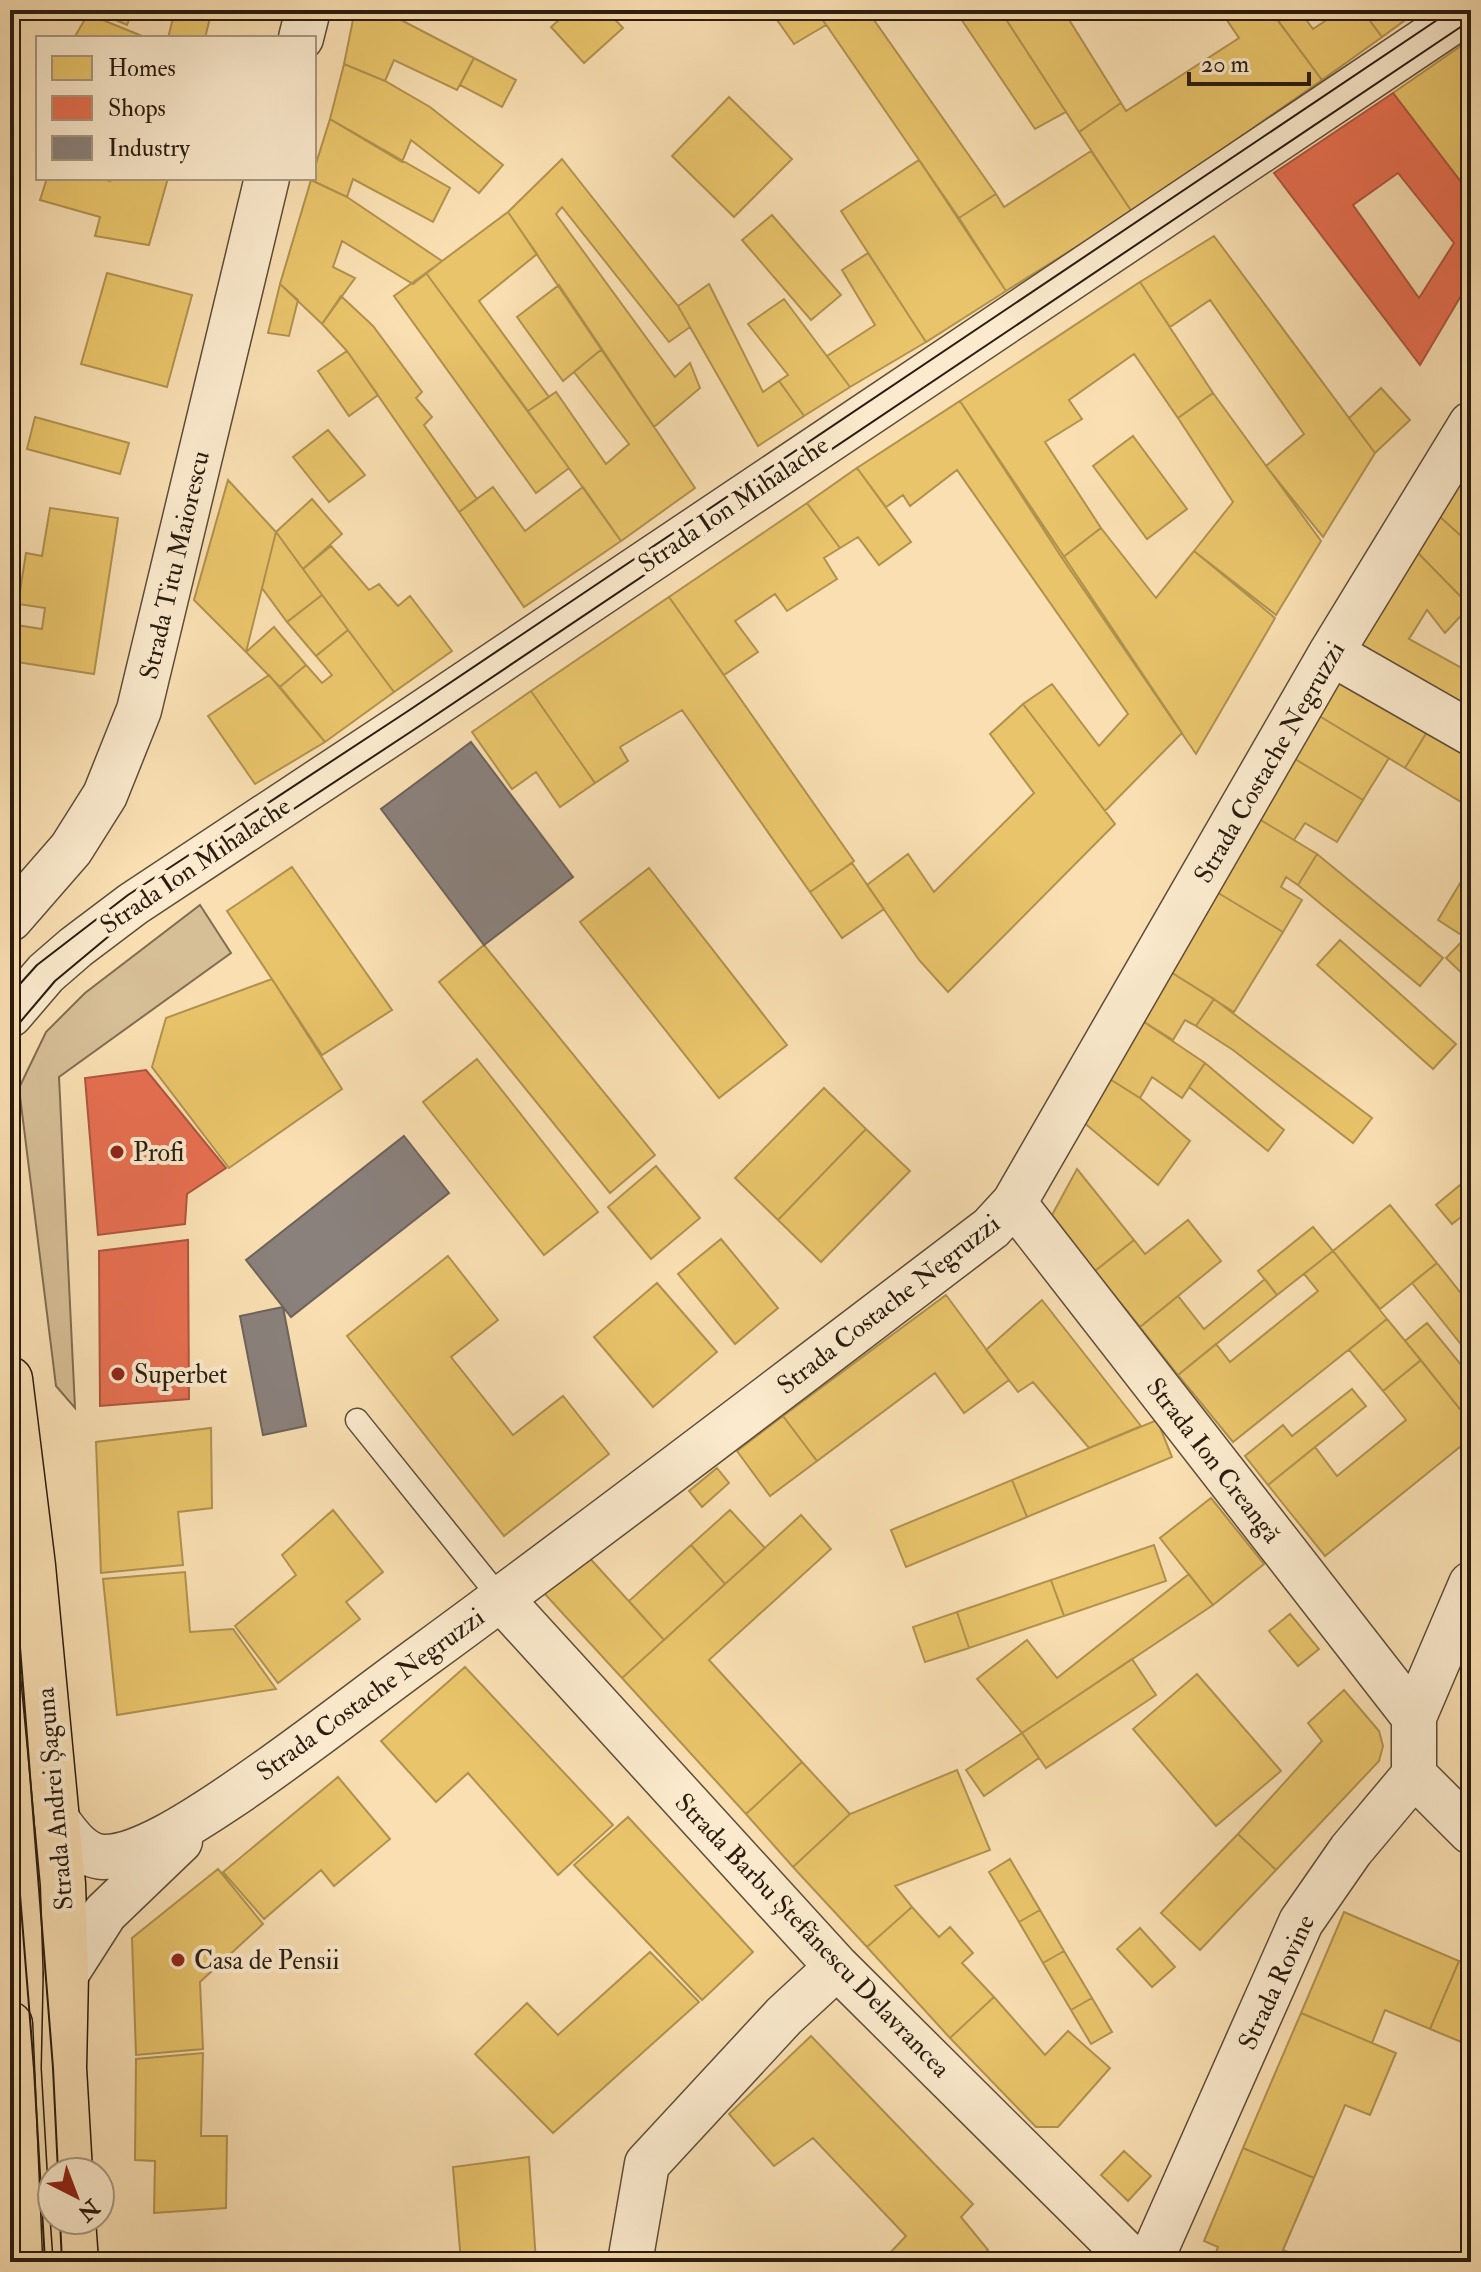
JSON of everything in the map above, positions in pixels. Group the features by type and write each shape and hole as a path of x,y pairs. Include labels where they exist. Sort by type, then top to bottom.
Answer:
{"main road":[{"name":"Strada Andrei Șaguna","path":"10,1379 33,1566 63,1884 66,1974 64,2068 69,2156"},
{"path":"10,2024 20,2262"},
{"path":"74,2236 76,2262"}],"street":[{"path":"302,36 308,10"},
{"name":"Strada Ion Mihalache","path":"10,1015 56,964 133,904 1470,10"},
{"name":"Strada Titu Maiorescu","path":"10,919 71,849 105,795 139,710 267,180"},
{"name":"Strada Costache Negruzzi","path":"57,1820 71,1839 89,1853 103,1857 128,1852 162,1838 227,1799 501,1599 991,1228 1014,1203 1331,653 1471,424"},
{"path":"1331,653 1471,733"},
{"name":"Strada Ion Creangă","path":"1014,1203 1414,1717"},
{"path":"1471,1584 1414,1717 1414,1775 1471,1832"},
{"name":"Strada Barbu Ștefănescu Delavrancea","path":"501,1599 837,1967 1134,2262"},
{"name":"Strada Rovine","path":"1150,2262 1301,1922 1351,1850 1414,1775"},
{"name":"Strada Costache Negruzzi","path":"66,1974 105,1913 227,1799"},
{"path":"630,2262 647,2164 784,2016 837,1967"}],"lane":[{"path":"357,1420 501,1599"}],"shaded area":[{"path":"200,905 231,953 59,1077 75,1408 56,1386 19,1088 46,1032 85,993"}],"building: Homes":[{"path":"92,10 133,10 127,25"},
{"path":"175,10 212,10 206,36 168,36"},
{"path":"355,10 376,10 474,58 457,90 394,60 385,81 344,64"},
{"path":"570,10 606,10 623,28 584,63 551,27"},
{"path":"770,10 816,10 826,25 794,44"},
{"path":"816,10 867,10 996,194 959,218"},
{"path":"955,10 1000,10 1066,112 1035,129"},
{"path":"1000,10 1063,10 1121,103 1079,132"},
{"path":"1220,10 1270,10 1322,80 1132,212 1079,132 1121,103 1126,111 1239,38"},
{"path":"1280,10 1299,10 1313,29 1328,19 1321,10 1362,10 1382,37 1322,80 1274,15"},
{"path":"1362,10 1419,10 1382,37"},
{"path":"88,14 142,36 75,36"},
{"path":"1471,39 1471,195 1393,93"},
{"path":"474,58 516,80 502,107 460,85"},
{"path":"344,64 385,81 430,107 503,165 479,193 411,140 402,162 330,119"},
{"path":"729,97 792,159 734,217 672,156"},
{"path":"330,119 450,188 433,222 353,179 347,197 311,180 316,180 316,164"},
{"path":"1091,151 1132,212 1006,291 959,218 996,194 1004,207"},
{"path":"562,159 678,306 690,327 669,342 562,207 556,214 675,377 690,363 700,388 654,427 508,212"},
{"path":"919,160 1006,291 926,342 841,211"},
{"path":"46,180 167,180 149,245 95,236 100,217 40,200"},
{"path":"311,180 347,197 442,261 413,284 342,241 333,267 355,278 322,324 280,284"},
{"path":"508,212 537,254 479,301 549,397 528,411 426,273"},
{"path":"772,215 841,295 811,320 742,240"},
{"path":"1214,236 1375,453 1323,537 1266,466 1304,434 1210,300 1170,327 1140,282"},
{"path":"868,253 926,342 850,387 827,356 875,325 842,270"},
{"path":"107,273 192,295 167,387 81,364"},
{"path":"426,273 569,468 536,493 394,296"},
{"path":"1140,282 1213,393 1178,418 1134,354 1069,400 1082,419 1045,442 1101,528 1062,558 960,401"},
{"path":"280,284 298,300 289,336 268,333"},
{"path":"709,284 763,392 779,381 804,416 758,446 678,306"},
{"path":"559,285 602,349 563,381 517,317"},
{"path":"341,296 373,326 422,392 416,398 432,417 424,425 477,499 459,512 347,351 322,324"},
{"path":"784,299 850,387 804,416 779,381 788,375 748,324"},
{"path":"602,349 695,488 621,541 528,411 556,392 606,464 629,444 574,372"},
{"path":"347,351 378,395 349,416 318,371"},
{"path":"1381,388 1410,420 1375,453 1349,418"},
{"path":"1213,393 1321,541 1276,615 1194,551 1233,502 1178,418"},
{"path":"960,401 1182,733 1105,811 1023,704 1052,684 1099,746 1128,714 957,470 910,506 903,495 886,507 857,468"},
{"path":"35,417 129,443 120,474 27,449"},
{"path":"328,430 365,475 329,502 293,457"},
{"path":"1133,436 1187,509 1147,539 1093,466"},
{"path":"857,468 911,542 879,565 858,537 840,548 807,503"},
{"path":"1471,468 1471,545 1438,515"},
{"path":"228,480 276,532 246,652 194,600"},
{"path":"493,487 525,531 583,487 621,541 524,607 459,512"},
{"path":"312,499 342,534 303,569 276,532"},
{"path":"807,503 840,548 824,558 837,579 787,611 775,594 735,621 758,652 724,675 669,597"},
{"path":"50,508 118,518 94,674 10,661 10,624 42,629 45,608 18,604 26,553 42,556"},
{"path":"1438,515 1471,545 1471,607 1416,551"},
{"path":"1101,528 1156,598 1194,551 1275,618 1196,754 1062,558"},
{"path":"276,532 322,595 287,622 262,588"},
{"path":"331,546 369,590 379,584 398,606 410,596 452,651 394,692 303,569"},
{"path":"1416,551 1470,606 1445,633 1427,610 1409,639 1471,673 1471,710 1356,645"},
{"path":"322,595 348,630 316,656 287,622"},
{"path":"669,597 854,861 810,892 682,710 620,747 628,761 595,783 531,691"},
{"path":"274,627 306,665 280,687 246,652"},
{"path":"348,630 394,692 325,742 280,687 306,665 322,683 332,675 316,656"},
{"path":"1341,672 1430,727 1405,768 1316,714"},
{"path":"269,675 325,742 255,784 208,716"},
{"path":"531,691 595,783 560,807 536,772 512,789 472,732"},
{"path":"1023,704 1115,824 948,992 919,960 867,885 908,854 934,892 1034,793 990,734"},
{"path":"1316,714 1389,758 1363,800 1290,756"},
{"path":"1430,727 1471,752 1471,808 1405,768"},
{"path":"1290,756 1363,800 1337,842 1305,823 1294,840 1254,816"},
{"path":"1254,816 1317,854 1298,885 1286,877 1281,887 1302,900 1283,932 1210,888"},
{"path":"1317,854 1443,958 1420,986 1298,885"},
{"path":"852,863 884,909 842,938 810,892"},
{"path":"1471,865 1471,916 1460,934 1438,920"},
{"path":"292,867 392,1010 322,1055 227,911"},
{"path":"649,868 787,1045 719,1098 580,922"},
{"path":"1210,888 1283,932 1234,1012 1166,969"},
{"path":"1471,932 1471,982 1446,958"},
{"path":"1340,940 1456,1044 1433,1069 1317,965"},
{"path":"484,945 655,1155 610,1193 439,982"},
{"path":"1166,969 1214,999 1196,1026 1185,1020 1173,1040 1138,1018"},
{"path":"272,979 342,1089 229,1168 152,1067 166,1018"},
{"path":"1214,999 1372,1118 1353,1143 1233,1050 1196,1026"},
{"path":"1138,1018 1205,1063 1182,1098 1152,1077 1140,1098 1105,1076"},
{"path":"477,1059 598,1212 544,1255 423,1102"},
{"path":"1205,1063 1284,1130 1268,1151 1189,1087"},
{"path":"1105,1076 1140,1098 1190,1141 1158,1185 1082,1121"},
{"path":"824,1088 866,1129 778,1220 735,1178"},
{"path":"866,1129 910,1171 821,1262 778,1220"},
{"path":"656,1166 700,1218 651,1259 608,1207"},
{"path":"1077,1169 1134,1240 1095,1271 1052,1215"},
{"path":"1471,1176 1471,1209 1452,1224 1436,1205"},
{"path":"1390,1205 1437,1263 1380,1309 1333,1251"},
{"path":"1188,1220 1221,1261 1140,1327 1095,1271 1134,1240 1145,1254"},
{"path":"1313,1227 1333,1251 1277,1295 1258,1271"},
{"path":"721,1239 778,1308 735,1344 678,1274"},
{"path":"1333,1251 1387,1319 1233,1442 1178,1375 1216,1344 1230,1362 1318,1291 1304,1274"},
{"path":"448,1256 498,1320 451,1357 513,1435 563,1396 609,1454 504,1536 347,1336"},
{"path":"1437,1263 1471,1306 1471,1357 1412,1283"},
{"path":"1265,1279 1277,1295 1178,1375 1140,1327 1178,1296 1204,1329"},
{"path":"657,1283 717,1352 653,1407 594,1337"},
{"path":"946,1295 1009,1380 964,1413 935,1373 817,1461 783,1416"},
{"path":"1042,1300 1141,1426 1089,1448 1033,1382 1018,1392 986,1350"},
{"path":"1387,1319 1421,1360 1383,1391 1349,1350"},
{"path":"1427,1323 1471,1377 1471,1423 1405,1341"},
{"path":"1421,1360 1471,1423 1471,1438 1325,1556 1268,1485 1315,1447 1337,1476 1406,1420 1383,1391"},
{"path":"1352,1389 1366,1406 1268,1485 1245,1456 1283,1425 1292,1436"},
{"path":"783,1416 817,1461 770,1496 737,1451"},
{"path":"1157,1420 1172,1457 1027,1517 1012,1480"},
{"path":"211,1428 212,1508 178,1512 183,1565 101,1573 96,1442"},
{"path":"717,1468 729,1483 702,1507 689,1491"},
{"path":"1012,1480 1027,1517 906,1567 891,1530"},
{"path":"1211,1498 1264,1564 1213,1605 1160,1538"},
{"path":"333,1510 383,1572 346,1602 360,1619 278,1683 235,1626 296,1575 282,1555"},
{"path":"730,1510 765,1548 725,1584 691,1545"},
{"path":"801,1515 831,1549 709,1660 802,1762 746,1814 622,1678"},
{"path":"691,1545 725,1584 664,1640 629,1601"},
{"path":"1154,1545 1166,1581 1064,1616 1051,1580"},
{"path":"586,1554 664,1640 622,1678 544,1593"},
{"path":"185,1572 190,1632 233,1629 276,1689 117,1715 103,1579"},
{"path":"1189,1574 1213,1605 1022,1733 977,1679 1027,1640 1057,1678"},
{"path":"1051,1580 1064,1616 969,1648 957,1612"},
{"path":"957,1612 969,1648 925,1662 913,1627"},
{"path":"1290,1614 1319,1649 1298,1666 1269,1631"},
{"path":"1132,1659 1156,1695 1046,1768 1022,1733"},
{"path":"465,1667 613,1825 558,1875 468,1773 436,1802 381,1741"},
{"path":"1197,1674 1281,1771 1216,1826 1133,1729"},
{"path":"1344,1690 1379,1731 1383,1746 1379,1761 1276,1870 1238,1834 1322,1741 1308,1723"},
{"path":"1022,1733 1039,1758 984,1796 966,1770"},
{"path":"802,1762 850,1814 793,1867 746,1814"},
{"path":"957,1770 990,1850 895,1886 912,1907 867,1947 793,1867 850,1814"},
{"path":"338,1777 390,1839 334,1886 321,1870 264,1919 223,1872"},
{"path":"628,1817 753,1952 702,2000 574,1865"},
{"path":"1238,1834 1276,1870 1200,1950 1161,1913"},
{"path":"1010,1859 1040,1910 1019,1922 989,1872"},
{"name":"Casa de Pensii","path":"218,1869 263,1924 200,1982 203,2049 136,2055 132,1938"},
{"path":"912,1907 939,1937 950,1927 973,1953 962,1963 994,1997 950,2038 867,1947"},
{"path":"1040,1910 1064,1951 1043,1963 1019,1922"},
{"path":"1344,1912 1459,1961 1430,2029 1385,2010 1372,2043 1301,2013"},
{"path":"1140,1928 1175,1967 1152,1987 1117,1949"},
{"path":"1064,1951 1092,1998 1071,2010 1043,1963"},
{"path":"650,1952 699,2002 553,2133 475,2054 527,2003 558,2035"},
{"path":"1459,1961 1471,1966 1471,2046 1430,2029"},
{"path":"994,1997 1045,2055 1068,2031 1110,2068 1058,2127 1036,2127 950,2038"},
{"path":"1092,1998 1112,2032 1091,2044 1071,2010"},
{"path":"1301,2013 1396,2053 1370,2115 1345,2105 1314,2178 1243,2148"},
{"path":"811,2036 973,2204 961,2217 988,2250 975,2262 891,2262 886,2257 906,2236 813,2138 774,2166 729,2114"},
{"path":"203,2053 201,2136 227,2136 226,2208 154,2213 155,2161 135,2160 136,2059"},
{"path":"1243,2148 1314,2178 1283,2250 1305,2259 1304,2262 1212,2262 1218,2247 1204,2241"},
{"path":"1124,2151 1151,2176 1128,2201 1101,2175"},
{"path":"529,2157 536,2262 461,2262 453,2167"}],"building: Shops":[{"path":"1393,93 1471,195 1471,279 1420,365 1274,173","holes":["1398,173 1454,243 1419,298 1353,205"]},
{"path":"146,1070 226,1168 187,1194 185,1224 98,1235 85,1078"},
{"path":"188,1240 189,1399 100,1406 99,1251"}],"building: Industry":[{"path":"471,742 573,877 484,945 381,809"},
{"path":"404,1136 449,1193 291,1317 246,1260"},
{"path":"283,1307 306,1426 263,1435 240,1316"}],"tram line":[{"path":"10,995 37,965 128,895 408,711 1452,10"},
{"path":"10,1034 55,981 139,911 1471,20"},
{"path":"10,1558 16,1596 57,2156"},
{"path":"10,1770 34,2069 45,2262"},
{"path":"61,2236 62,2262"}],"place":[{"name":"Profi","path":"117,1152"},
{"name":"Superbet","path":"118,1374"},
{"name":"Casa de Pensii","path":"178,1960"}]}
